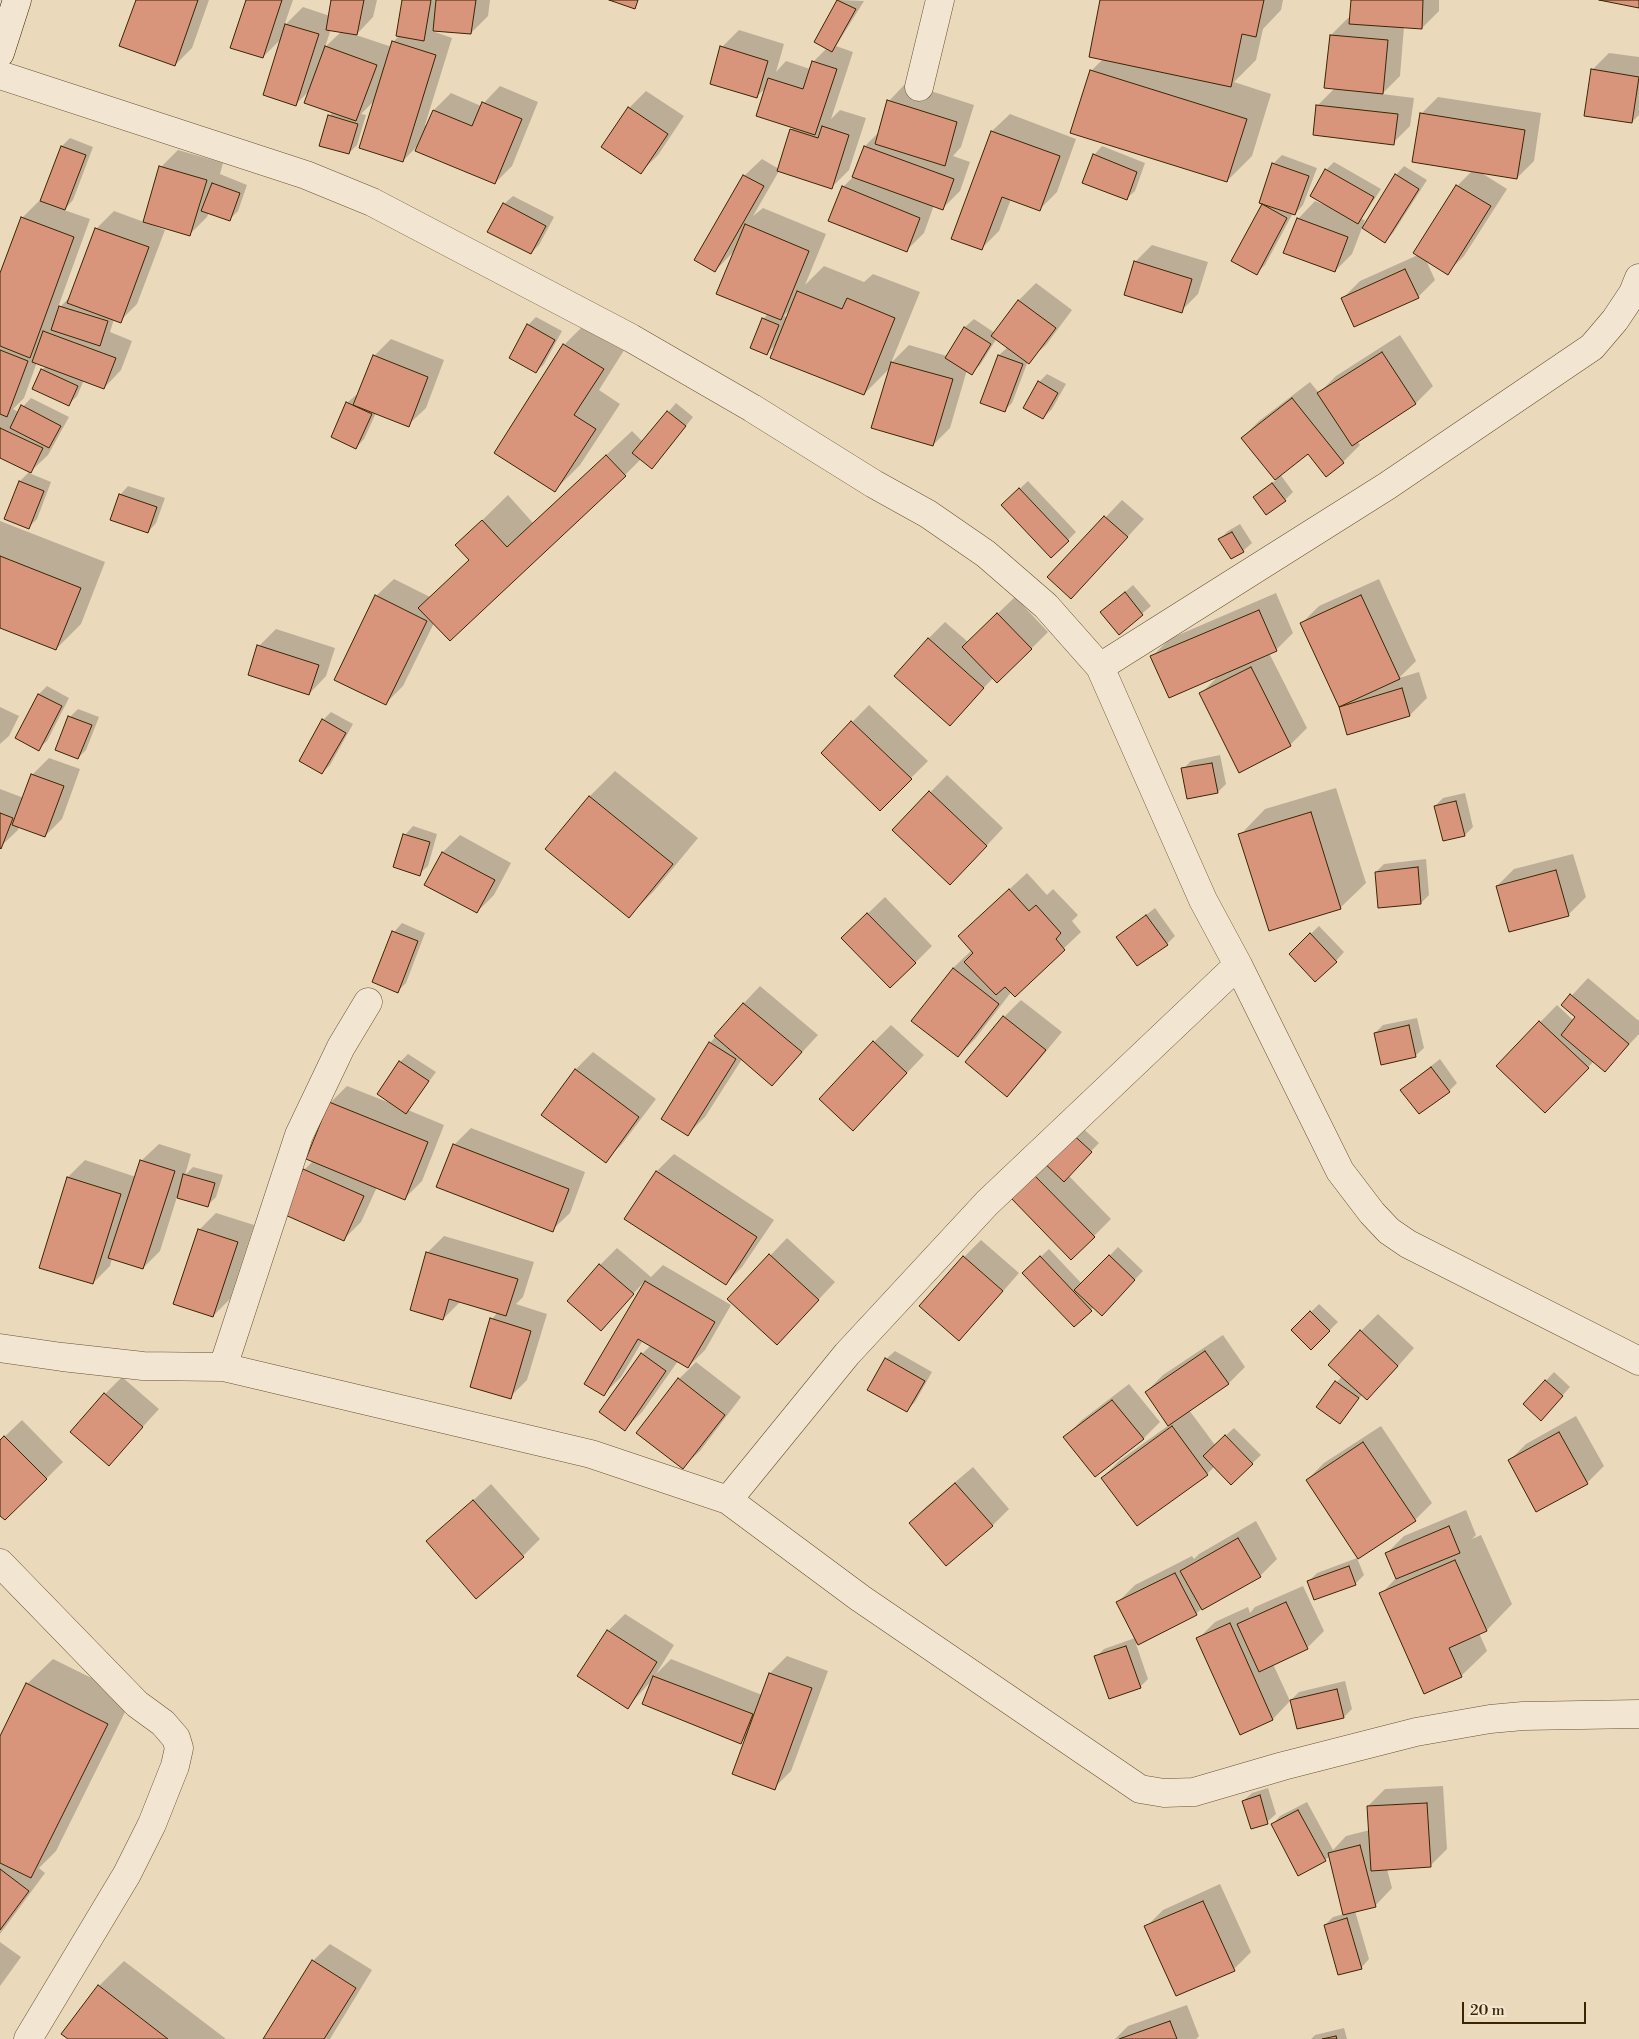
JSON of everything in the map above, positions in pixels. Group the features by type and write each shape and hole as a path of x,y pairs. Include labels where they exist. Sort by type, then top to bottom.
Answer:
{"street":[{"path":"0,53 17,0"},
{"path":"919,87 940,0"},
{"path":"0,75 306,175 372,202 631,338 752,408 874,484 928,514 986,554 1046,606 1100,667 1202,900 1238,965 1340,1172 1372,1213 1389,1232 1408,1244 1639,1361"},
{"path":"1100,667 1387,486 1592,347 1615,320 1633,293 1639,278"},
{"path":"728,1500 847,1354 987,1203 1238,965"},
{"path":"223,1367 299,1135 341,1047 368,1002"},
{"path":"0,1348 143,1366 223,1367 591,1454 728,1500 860,1598 1140,1789 1164,1794 1194,1792 1283,1766 1416,1732 1490,1719 1522,1716 1639,1714"},
{"path":"0,1563 137,1704 162,1723 176,1738 180,1748 175,1766 152,1824 127,1874 28,2039"}],"building":[{"path":"136,0 198,0 175,66 119,46"},
{"path":"246,0 282,0 263,58 230,48"},
{"path":"331,0 364,0 357,35 326,30"},
{"path":"402,0 431,0 424,41 396,36"},
{"path":"436,0 476,0 471,34 433,31"},
{"path":"609,0 638,0 635,9"},
{"path":"837,0 856,9 832,52 814,42"},
{"path":"1100,0 1264,0 1256,37 1242,34 1231,87 1089,57"},
{"path":"1351,0 1423,0 1422,29 1349,24"},
{"path":"1599,0 1639,0 1639,8"},
{"path":"285,24 319,34 296,106 263,95"},
{"path":"1330,35 1388,40 1383,94 1324,88"},
{"path":"392,41 436,55 403,162 359,148"},
{"path":"325,46 377,65 356,121 304,103"},
{"path":"720,46 768,61 757,98 710,84"},
{"path":"812,61 837,69 815,135 756,116 768,78 803,89"},
{"path":"1591,69 1639,77 1632,123 1584,116"},
{"path":"1090,70 1247,119 1227,182 1070,133"},
{"path":"887,100 957,122 945,166 875,144"},
{"path":"482,102 522,119 495,184 415,151 433,110 472,126"},
{"path":"1316,105 1398,114 1394,145 1313,135"},
{"path":"628,107 668,134 641,174 601,147"},
{"path":"1420,113 1525,130 1517,179 1412,162"},
{"path":"328,115 358,124 349,154 319,146"},
{"path":"822,126 849,135 832,189 777,171 790,129 818,138"},
{"path":"991,131 1060,156 1040,211 1002,197 982,250 951,239"},
{"path":"61,146 86,155 65,210 40,201"},
{"path":"864,146 954,179 943,210 852,177"},
{"path":"1093,154 1137,172 1127,200 1082,183"},
{"path":"1272,163 1309,176 1295,215 1259,203"},
{"path":"159,166 207,180 190,236 143,222"},
{"path":"1325,169 1374,197 1358,224 1310,196"},
{"path":"1395,174 1419,189 1385,243 1362,228"},
{"path":"743,175 764,186 715,272 694,260"},
{"path":"212,183 240,193 230,221 201,211"},
{"path":"1456,185 1491,206 1448,275 1413,253"},
{"path":"842,186 920,218 907,252 828,221"},
{"path":"503,203 546,226 531,254 487,232"},
{"path":"1262,204 1287,218 1257,275 1231,261"},
{"path":"21,217 74,237 30,358 0,346 0,273"},
{"path":"1297,218 1348,237 1335,272 1283,253"},
{"path":"745,224 809,251 781,320 716,294"},
{"path":"95,228 149,247 121,323 67,303"},
{"path":"1134,261 1192,279 1182,313 1124,295"},
{"path":"1405,269 1419,298 1354,327 1341,298"},
{"path":"797,291 842,309 847,298 895,318 864,395 770,358"},
{"path":"1018,300 1056,328 1029,364 991,336"},
{"path":"59,306 108,321 100,346 51,330"},
{"path":"762,318 779,325 767,355 750,348"},
{"path":"527,324 555,340 536,373 509,358"},
{"path":"964,327 991,344 972,375 945,358"},
{"path":"43,331 116,358 104,389 32,362"},
{"path":"563,344 604,369 574,415 596,429 555,492 494,453"},
{"path":"0,350 28,361 7,417 0,414"},
{"path":"1382,352 1416,404 1352,446 1317,393"},
{"path":"373,355 428,377 409,427 353,405"},
{"path":"998,355 1023,364 1005,412 980,403"},
{"path":"891,362 953,379 933,446 871,428"},
{"path":"41,369 78,386 69,406 32,389"},
{"path":"1038,381 1058,393 1043,419 1023,408"},
{"path":"1292,398 1344,463 1326,477 1308,454 1275,480 1241,438"},
{"path":"346,402 372,414 356,449 331,437"},
{"path":"21,405 61,426 49,448 10,428"},
{"path":"667,411 686,426 652,469 632,453"},
{"path":"0,428 43,448 31,473 0,458"},
{"path":"606,455 626,476 450,641 418,608 469,560 455,545 482,520 507,547"},
{"path":"19,481 44,491 29,529 4,519"},
{"path":"1272,483 1286,501 1266,515 1253,497"},
{"path":"1019,488 1069,541 1051,558 1001,505"},
{"path":"119,494 157,507 148,533 110,520"},
{"path":"1104,516 1128,537 1071,599 1047,577"},
{"path":"1232,532 1244,552 1231,559 1218,539"},
{"path":"0,556 81,588 56,650 0,628"},
{"path":"1125,592 1143,615 1119,635 1100,612"},
{"path":"375,595 427,621 386,705 334,680"},
{"path":"1361,595 1400,679 1339,707 1300,623"},
{"path":"1259,610 1277,651 1169,698 1150,656"},
{"path":"997,613 1032,649 997,683 962,647"},
{"path":"928,638 984,688 950,726 894,676"},
{"path":"257,645 319,665 309,695 248,675"},
{"path":"1251,667 1291,746 1239,773 1199,693"},
{"path":"1402,688 1410,716 1347,735 1339,707"},
{"path":"38,694 62,706 39,751 15,738"},
{"path":"68,716 92,725 78,759 55,750"},
{"path":"322,719 346,733 322,774 299,761"},
{"path":"851,721 912,779 880,811 821,753"},
{"path":"1212,763 1218,793 1187,799 1181,768"},
{"path":"31,774 64,786 45,837 12,825"},
{"path":"929,791 987,846 950,885 892,830"},
{"path":"589,796 673,864 629,918 545,849"},
{"path":"1456,801 1465,836 1443,841 1434,806"},
{"path":"1311,812 1341,909 1269,931 1238,834"},
{"path":"0,813 13,818 1,849 0,848"},
{"path":"403,834 430,842 420,876 393,867"},
{"path":"442,852 495,880 477,913 424,885"},
{"path":"1418,867 1421,904 1378,908 1375,872"},
{"path":"1556,870 1569,916 1509,932 1496,886"},
{"path":"1009,889 1029,911 1036,905 1061,933 1056,939 1065,950 1015,997 1005,987 996,995 964,962 973,953 958,936"},
{"path":"867,913 916,963 890,988 841,938"},
{"path":"1146,915 1168,945 1137,966 1116,937"},
{"path":"392,931 418,941 398,993 372,982"},
{"path":"1310,933 1337,962 1315,982 1289,954"},
{"path":"953,968 999,1004 958,1057 911,1021"},
{"path":"1570,994 1629,1044 1605,1072 1561,1035 1575,1017 1561,1005"},
{"path":"743,1003 802,1052 772,1086 714,1036"},
{"path":"1003,1016 1046,1050 1007,1097 965,1062"},
{"path":"1539,1021 1589,1068 1545,1113 1496,1066"},
{"path":"1409,1025 1416,1057 1381,1065 1374,1033"},
{"path":"873,1041 907,1073 853,1131 819,1099"},
{"path":"709,1042 736,1059 688,1136 661,1119"},
{"path":"399,1061 429,1081 406,1114 377,1094"},
{"path":"1431,1067 1450,1092 1419,1114 1400,1090"},
{"path":"575,1069 639,1117 606,1163 541,1115"},
{"path":"329,1102 428,1142 405,1200 306,1159"},
{"path":"1068,1130 1092,1152 1064,1182 1040,1159"},
{"path":"453,1144 569,1189 553,1232 436,1187"},
{"path":"140,1160 175,1171 143,1269 108,1258"},
{"path":"303,1169 364,1196 344,1241 283,1214"},
{"path":"656,1171 757,1237 726,1285 624,1219"},
{"path":"183,1174 215,1183 208,1207 177,1198"},
{"path":"1034,1175 1095,1237 1071,1260 1010,1197"},
{"path":"67,1177 121,1194 93,1284 39,1268"},
{"path":"198,1229 238,1242 213,1317 173,1304"},
{"path":"426,1252 518,1279 506,1316 449,1299 443,1320 410,1310"},
{"path":"769,1254 819,1300 777,1345 727,1299"},
{"path":"1109,1255 1135,1280 1102,1316 1074,1290"},
{"path":"963,1256 1003,1291 959,1341 919,1306"},
{"path":"1040,1256 1092,1311 1074,1327 1022,1273"},
{"path":"599,1264 634,1294 601,1331 567,1301"},
{"path":"645,1281 715,1322 688,1368 638,1339 604,1396 584,1384"},
{"path":"1310,1311 1330,1331 1311,1350 1291,1330"},
{"path":"490,1318 531,1331 511,1399 470,1387"},
{"path":"1360,1330 1398,1366 1367,1400 1328,1365"},
{"path":"1205,1351 1229,1384 1168,1426 1145,1392"},
{"path":"641,1353 666,1371 625,1431 599,1412"},
{"path":"885,1358 925,1381 907,1412 867,1390"},
{"path":"678,1378 725,1415 683,1469 636,1433"},
{"path":"1545,1380 1563,1396 1541,1421 1523,1404"},
{"path":"1335,1381 1359,1398 1340,1424 1316,1407"},
{"path":"104,1393 143,1427 109,1466 70,1432"},
{"path":"1112,1400 1144,1439 1095,1477 1063,1437"},
{"path":"1172,1426 1208,1475 1137,1526 1101,1478"},
{"path":"1559,1432 1588,1484 1536,1512 1508,1460"},
{"path":"1225,1435 1253,1464 1231,1485 1203,1456"},
{"path":"4,1436 47,1479 5,1520 0,1516 0,1440"},
{"path":"1363,1442 1416,1521 1358,1559 1306,1480"},
{"path":"955,1483 993,1526 946,1566 909,1523"},
{"path":"473,1500 524,1557 476,1599 426,1541"},
{"path":"1449,1526 1460,1553 1396,1579 1385,1553"},
{"path":"1238,1538 1261,1577 1202,1610 1180,1571"},
{"path":"1455,1560 1487,1631 1449,1648 1462,1677 1424,1694 1379,1593"},
{"path":"1349,1566 1356,1585 1314,1600 1307,1581"},
{"path":"1175,1573 1197,1615 1138,1645 1116,1602"},
{"path":"1286,1602 1308,1649 1259,1672 1237,1624"},
{"path":"1230,1623 1273,1720 1240,1735 1196,1638"},
{"path":"607,1630 657,1662 628,1709 577,1676"},
{"path":"1126,1646 1141,1688 1109,1699 1094,1656"},
{"path":"769,1673 812,1688 775,1790 732,1774"},
{"path":"653,1676 753,1714 741,1744 642,1704"},
{"path":"26,1683 108,1724 31,1878 0,1863 0,1736"},
{"path":"1337,1689 1344,1718 1297,1729 1290,1700"},
{"path":"1260,1795 1268,1824 1251,1829 1242,1801"},
{"path":"1427,1803 1431,1867 1371,1871 1367,1806"},
{"path":"1298,1810 1326,1861 1298,1876 1271,1824"},
{"path":"1360,1845 1376,1907 1343,1915 1328,1853"},
{"path":"0,1869 29,1891 0,1930"},
{"path":"1203,1901 1235,1971 1176,1996 1144,1926"},
{"path":"1347,1918 1362,1969 1338,1975 1324,1925"},
{"path":"312,1960 356,1988 324,2039 263,2039"},
{"path":"98,1985 168,2039 68,2039 61,2034"},
{"path":"1170,2021 1177,2039 1119,2039"},
{"path":"1336,2036 1337,2039 1322,2039"}]}
